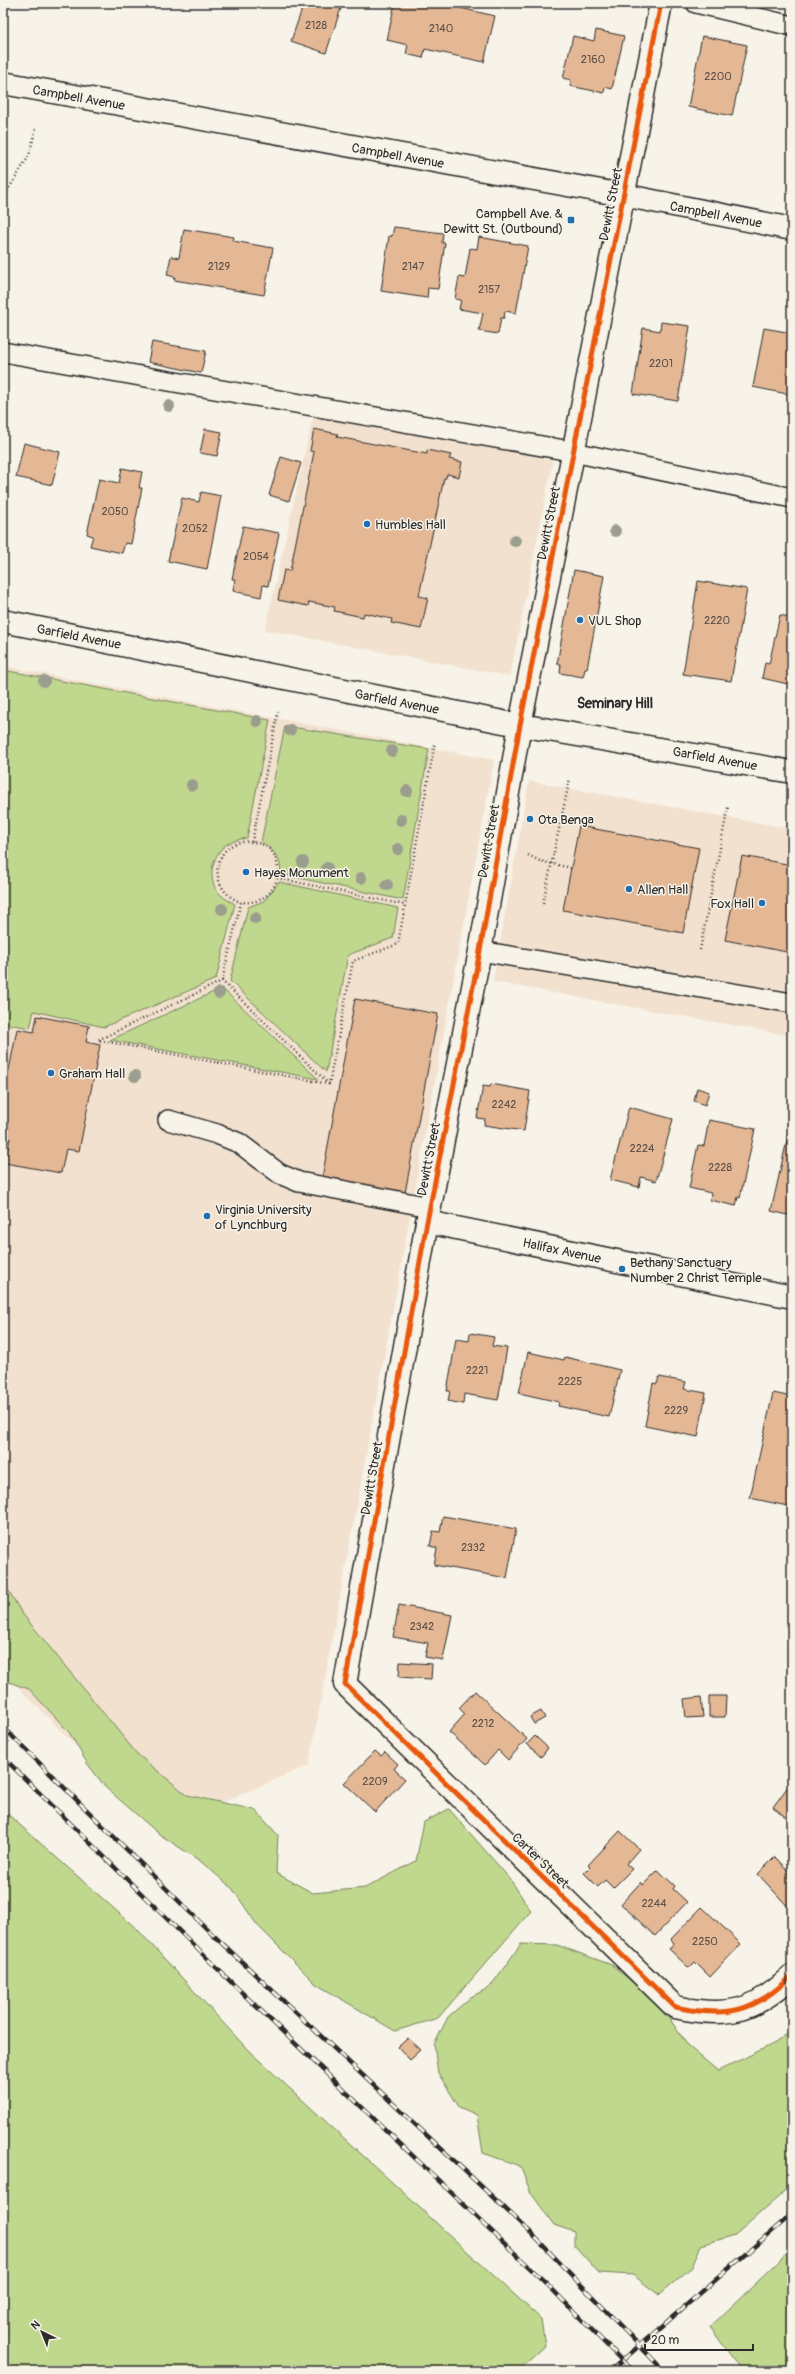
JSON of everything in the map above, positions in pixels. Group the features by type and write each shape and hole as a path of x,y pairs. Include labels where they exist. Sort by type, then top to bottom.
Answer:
{"street":[{"name":"Dewitt Street","path":"345,1684 428,1215 480,951 520,725 661,3"},
{"name":"Campbell Avenue","path":"3,83 624,195 792,229"},
{"name":"Garfield Avenue","path":"3,621 520,725 792,772"},
{"name":"Halifax Avenue","path":"428,1215 792,1297"},
{"name":"Carter Street","path":"345,1684 675,2007 704,2013 738,2011 772,1994 792,1976"}],"lane":[{"path":"696,3 792,26"},
{"path":"3,352 573,452 792,498"},
{"path":"480,951 792,1003"},
{"path":"168,1120 217,1134 239,1143 280,1174 299,1182 428,1215"}],"path":[{"path":"3,211 8,190 29,156 36,128"},
{"path":"252,842 278,712"},
{"path":"329,1084 353,961 398,944 435,742"},
{"path":"543,903 570,778"},
{"path":"700,950 728,807"},
{"path":"499,840 540,861 571,868"},
{"path":"252,842 268,849 273,855 278,864 277,878 273,889 267,895 251,903 241,902 230,897 222,889 218,880 218,864 222,855 235,844 252,842"},
{"path":"277,878 405,905"},
{"path":"222,981 241,902"},
{"path":"222,981 98,1040 329,1084"},
{"path":"222,981 329,1084"}],"shaded area":[{"path":"314,413 553,460 510,676 265,630"},
{"name":"Virginia University of Lynchburg","path":"3,666 494,760 309,1765 164,1828 67,1737 3,1672"},
{"path":"529,781 792,829 792,1036 493,982"}],"green space":[{"path":"3,670 270,720 247,838 236,840 226,845 217,856 212,869 213,883 216,890 224,898 235,904 216,979 104,1027 34,1011 30,1028 3,1023"},
{"path":"285,726 429,749 403,900 280,874 280,864 276,855 261,842"},
{"path":"279,882 398,908 393,938 348,955 326,1072 230,981 248,907 264,901"},
{"path":"222,988 318,1079 110,1040"},
{"path":"3,1581 21,1612 137,1754 187,1795 255,1810 278,1835 276,1873 313,1893 365,1888 416,1861 424,1822 449,1809 510,1879 531,1911 438,2018 395,2031 316,1984 257,1925 232,1888 200,1861 159,1834 106,1788 87,1763 69,1732 29,1689 3,1680"},
{"path":"3,1810 138,1930 249,2051 541,2319 545,2346 518,2371 3,2371"},
{"path":"521,1944 557,1945 612,1965 661,2006 688,2046 718,2071 775,2043 792,2030 792,2185 735,2235 701,2245 692,2267 659,2295 633,2275 599,2273 574,2245 574,2232 554,2225 531,2193 520,2166 483,2153 477,2115 459,2107 438,2073 434,2045 448,2017 471,1997 490,1987"},
{"path":"792,2249 792,2371 742,2371 710,2327"}],"building":[{"path":"304,3 325,3 341,8 326,53 291,41"},
{"path":"395,3 439,3 495,16 484,62 425,49 423,58 406,54 408,45 387,40"},
{"path":"596,30 624,36 612,89 605,87 604,93 570,86 571,80 563,78 573,36 594,41"},
{"path":"702,36 747,45 732,116 688,107"},
{"path":"394,227 443,233 442,243 445,243 438,289 428,288 427,298 381,291 389,236 392,236"},
{"path":"184,229 234,237 233,241 273,248 264,295 174,280 175,277 167,275 171,256 179,258"},
{"path":"479,237 528,246 516,313 505,311 504,318 501,318 498,334 479,331 483,313 459,309 461,300 455,299 459,277 465,278 470,248 477,249"},
{"path":"661,322 690,326 678,401 633,394 643,328 660,331"},
{"path":"764,328 792,333 792,395 753,387"},
{"path":"152,342 206,351 201,373 148,362"},
{"path":"205,429 222,432 217,456 200,453"},
{"name":"Humbles Hall","path":"314,429 338,434 337,437 427,454 427,450 451,455 449,459 462,462 459,477 447,474 446,478 444,478 419,596 428,598 421,629 391,623 392,619 364,613 363,617 334,611 335,607 309,602 308,606 278,600 284,570 290,571 314,452 310,451"},
{"path":"24,443 60,452 52,485 16,477"},
{"path":"281,457 301,463 289,501 269,495"},
{"path":"122,468 142,472 139,488 142,488 131,544 125,543 122,553 90,546 93,536 87,534 99,479 119,483"},
{"path":"201,492 221,496 207,569 168,561 182,498 199,502"},
{"path":"243,526 279,533 268,586 263,585 261,597 233,591 235,579 232,579"},
{"name":"VUL Shop","path":"574,570 604,576 587,669 585,669 583,677 560,673 561,664 557,664"},
{"path":"698,581 747,589 731,681 683,674"},
{"path":"780,615 792,618 792,685 762,678 765,663 769,664"},
{"name":"Allen Hall","path":"579,826 699,848 683,933 563,910"},
{"name":"Fox Hall","path":"742,856 792,865 792,953 725,940"},
{"path":"355,999 438,1014 405,1193 322,1178"},
{"name":"Graham Hall","path":"37,1016 89,1026 86,1042 100,1045 79,1151 66,1149 61,1173 5,1163 10,1138 3,1136 3,1101 17,1029 34,1032"},
{"path":"491,1084 530,1091 524,1131 484,1125 485,1119 477,1118 483,1086 490,1087"},
{"path":"697,1088 709,1092 705,1105 694,1101"},
{"path":"629,1107 673,1119 656,1181 641,1177 639,1187 610,1180"},
{"path":"792,1118 792,1216 771,1211"},
{"path":"709,1120 755,1129 740,1198 738,1197 736,1206 710,1200 711,1193 689,1188 698,1145 704,1146"},
{"path":"470,1333 494,1337 492,1346 507,1348 498,1400 464,1394 463,1404 448,1401 450,1391 447,1391 456,1339 469,1341"},
{"path":"528,1352 564,1360 565,1357 620,1370 609,1417 558,1406 559,1402 519,1393"},
{"path":"659,1377 686,1382 684,1389 706,1393 698,1437 645,1426 653,1383 657,1384"},
{"path":"773,1393 792,1397 792,1507 750,1498"},
{"path":"443,1516 516,1529 507,1578 434,1565 437,1548 430,1546 433,1531 440,1532"},
{"path":"399,1605 452,1615 443,1660 425,1657 428,1643 393,1637"},
{"path":"400,1662 432,1664 431,1679 399,1677"},
{"path":"475,1691 527,1739 508,1760 498,1750 485,1765 449,1732 465,1714 459,1708"},
{"path":"709,1696 726,1696 725,1717 709,1717"},
{"path":"701,1697 703,1717 686,1718 684,1699"},
{"path":"541,1711 545,1718 534,1724 530,1717"},
{"path":"535,1736 548,1748 541,1757 527,1744"},
{"path":"375,1751 381,1756 385,1752 398,1764 394,1769 405,1779 375,1812 344,1783"},
{"path":"792,1781 792,1822 773,1807"},
{"path":"620,1831 639,1849 626,1864 632,1869 613,1888 605,1880 598,1887 584,1873 590,1867 588,1865"},
{"path":"775,1857 792,1875 792,1911 758,1874"},
{"path":"658,1870 675,1886 673,1889 687,1902 655,1936 621,1904 641,1882 643,1885"},
{"path":"702,1907 741,1944 710,1977 695,1962 689,1968 669,1949 674,1943 671,1939"},
{"path":"408,2038 421,2050 410,2060 398,2047"}],"railway":[{"path":"3,1727 212,1934 530,2232 664,2371"},
{"path":"3,1757 234,1985 549,2286 632,2371"},
{"path":"610,2371 792,2214"}],"cycle path":[{"path":"661,3 520,725 480,951 427,1222 345,1684 675,2007 710,2012 738,2010 765,1998 792,1976"}],"place":[{"name":"Campbell Ave. & Dewitt St. (Outbound)","path":"571,220"},
{"name":"Humbles Hall","path":"367,524"},
{"name":"VUL Shop","path":"580,620"},
{"name":"Ota Benga","path":"530,819"},
{"name":"Hayes Monument","path":"246,872"},
{"name":"Allen Hall","path":"629,889"},
{"name":"Fox Hall","path":"762,903"},
{"name":"Graham Hall","path":"51,1073"},
{"name":"Virginia University of Lynchburg","path":"207,1216"},
{"name":"Bethany Sanctuary Number 2 Christ Temple","path":"622,1269"}],"district":[{"name":"Seminary Hill","path":"615,703"}]}
